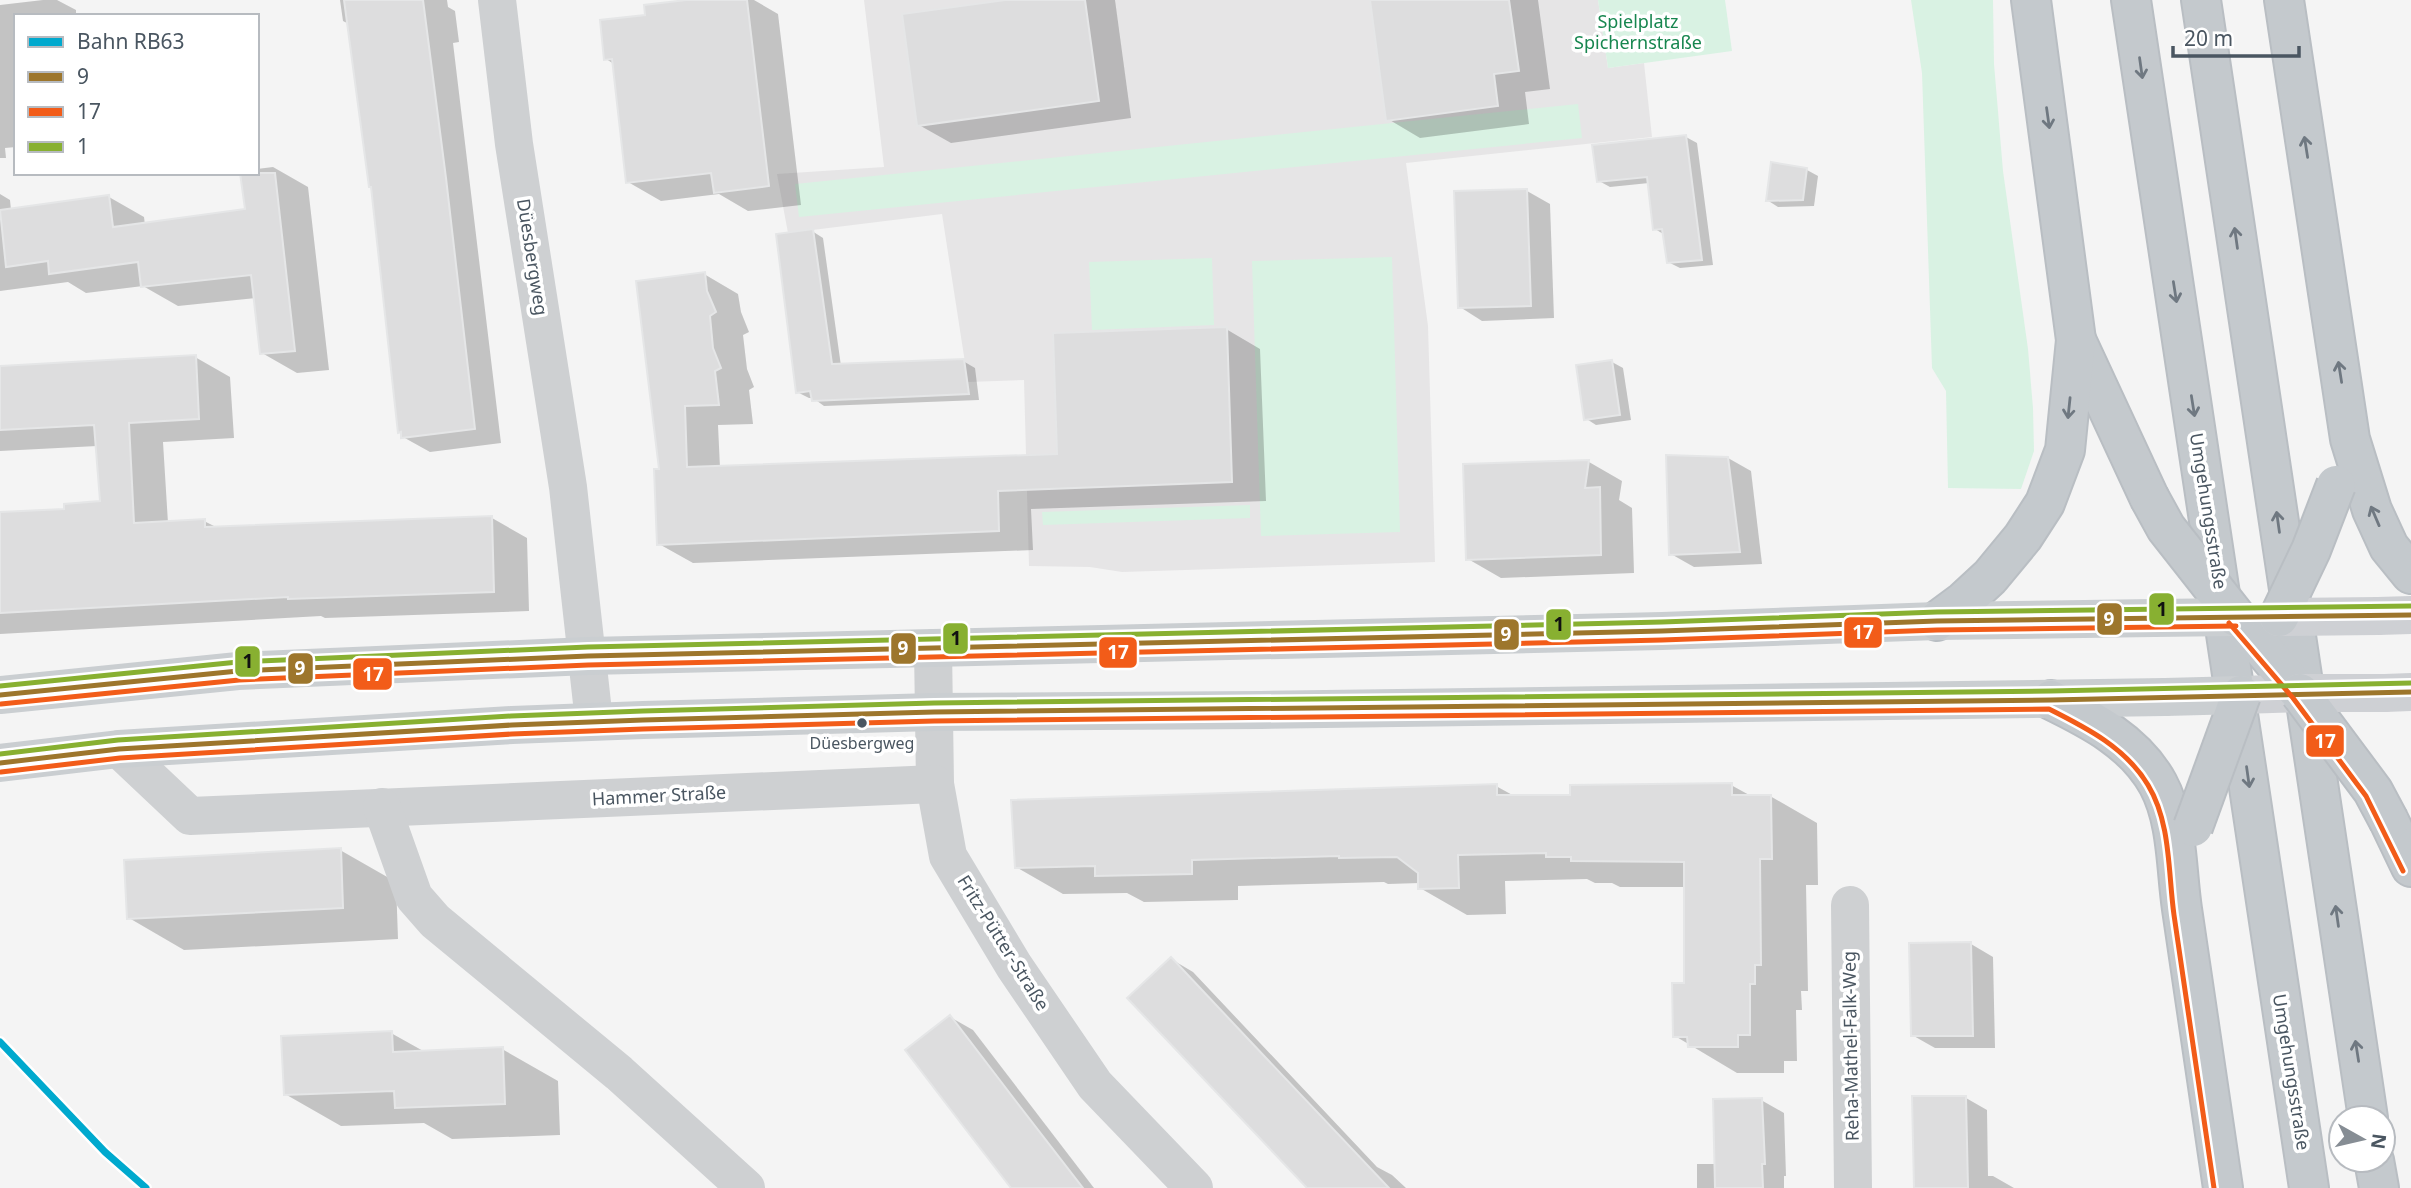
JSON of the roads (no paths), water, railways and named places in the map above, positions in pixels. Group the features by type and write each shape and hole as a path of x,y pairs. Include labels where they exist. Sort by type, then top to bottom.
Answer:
{"highway":[{"path":"1937,621 1990,577 2023,537 2045,503 2065,450 2076,340 2031,0"},
{"name":"Umgehungsstraße","path":"2131,0 2309,1188"},
{"path":"2201,0 2366,1104"},
{"path":"2284,0 2350,439 2372,510 2389,547 2411,574"},
{"path":"2076,340 2166,528 2263,651 2300,693 2374,791 2411,867"},
{"path":"2179,886 2193,827 2241,695 2311,550 2350,439"},
{"path":"2051,700 2084,716 2129,747 2158,784 2172,822 2223,1188"}],"main road":[{"path":"0,695 238,671 588,656 1662,631 1937,621 2395,615"},
{"path":"0,763 119,749 498,725 934,712 2051,700 2398,693"}],"street":[{"name":"Düesbergweg","path":"497,0 514,144 568,487 594,722"},
{"name":"Fritz-Pütter-Straße","path":"933,648 935,784 948,856 1014,967 1096,1084 1194,1188"},
{"name":"Hammer Straße","path":"119,749 190,816 935,784"},
{"path":"382,807 414,897 435,921 619,1073 746,1188"},
{"name":"Reha-Mathel-Falk-Weg","path":"1850,905 1853,1188"}],"rail line":[{"name":"RB63","path":"0,1042 105,1152 146,1188"}],"place":[{"name":"Düesbergweg","path":"862,723"}],"park label":[{"name":"Spielplatz Spichernstraße","path":"1638,32"}]}
